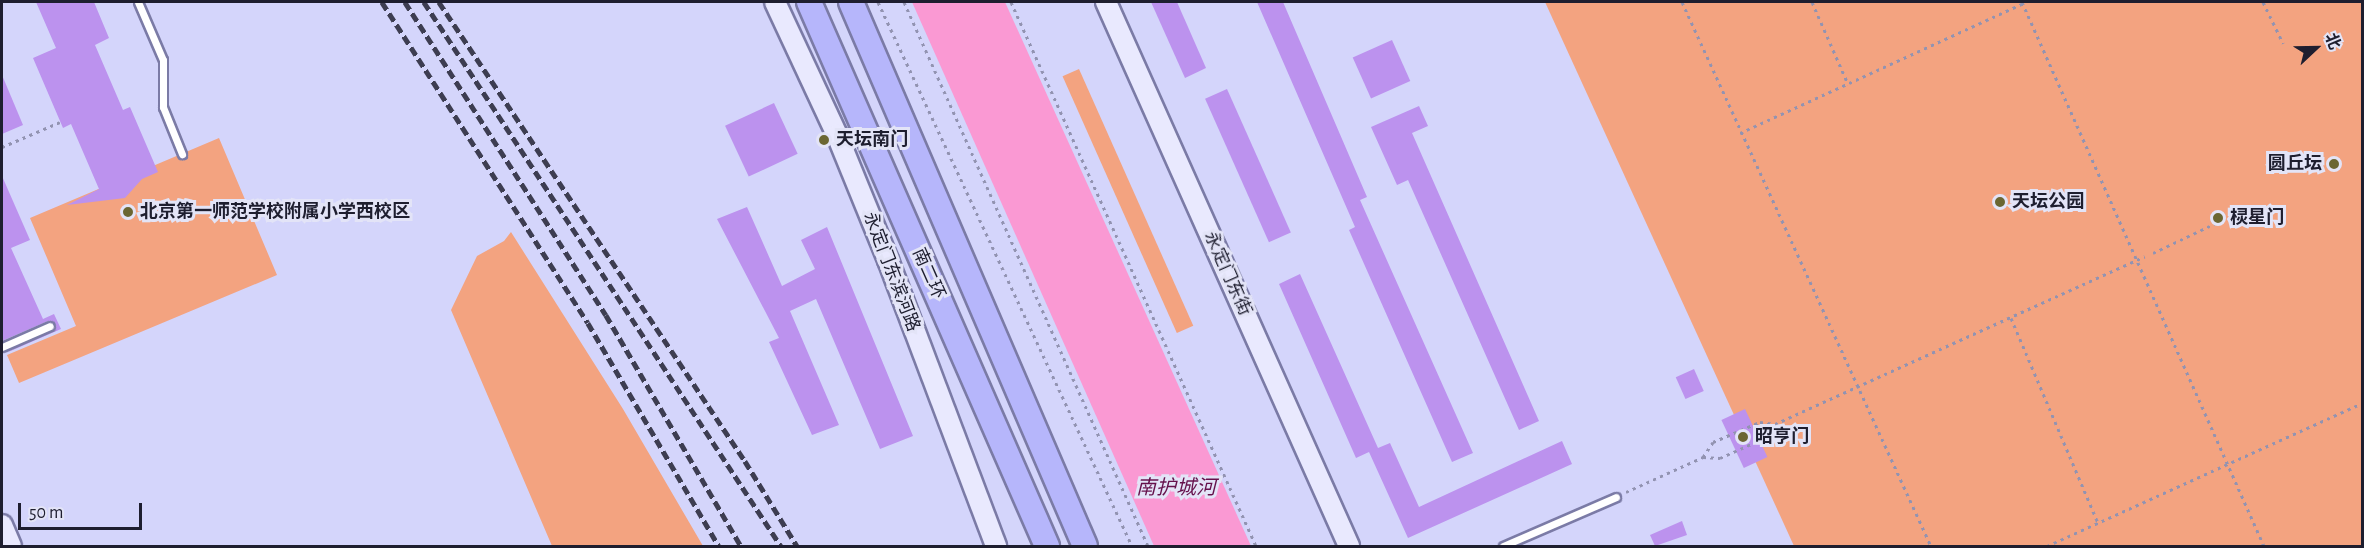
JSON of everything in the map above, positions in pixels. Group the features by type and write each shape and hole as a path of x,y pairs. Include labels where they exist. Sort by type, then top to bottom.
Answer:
{"highway":[{"name":"南二环","path":"809,2 1047,546"},
{"name":"南二环","path":"851,2 1085,546"}],"street":[{"name":"永定门东滨河路","path":"775,2 837,135 888,260 996,546"},
{"name":"永定门东街","path":"1106,2 1349,546"},
{"path":"2,525 11,546"}],"lane":[{"path":"138,2 163,60 163,107 182,154"},
{"path":"2,347 50,326"},
{"path":"1503,546 1616,497"}],"path":[{"path":"878,2 1132,546"},
{"path":"904,2 1148,546"},
{"path":"1011,2 1256,546"},
{"path":"1682,2 1930,546"},
{"path":"1812,2 1848,84"},
{"path":"1740,133 2022,2 2134,261 2264,546"},
{"path":"2263,2 2283,43"},
{"path":"2,147 60,122"},
{"path":"2153,253 2218,222"},
{"path":"1616,497 1703,457 1719,440 1760,422 1775,424 2145,256"},
{"path":"2011,317 2098,523"},
{"path":"2047,546 2362,403"},
{"path":"1703,457 1720,458 1767,437 1775,424"}],"shaded area":[{"name":"天坛公园","path":"1545,2 2362,2 2362,546 1794,546"},
{"path":"1079,69 1193,326 1177,333 1063,76"},
{"path":"219,138 277,275 19,383 7,355 76,326 30,218"},
{"path":"511,232 623,409 703,546 552,546 451,310 477,256 504,241"}],"water":[{"name":"南护城河","path":"912,2 1005,2 1251,546 1154,546"}],"building":[{"path":"36,2 94,2 109,38 95,45 123,110 130,107 158,172 142,179 125,198 67,205 99,189 71,124 63,128 33,58 56,48"},
{"path":"1151,2 1177,2 1206,68 1185,78"},
{"path":"1257,2 1283,2 1367,197 1360,200 1473,453 1452,462 1349,230 1355,227"},
{"path":"1392,40 1410,81 1371,99 1353,57"},
{"path":"2,75 23,125 2,134"},
{"path":"1227,89 1291,232 1269,242 1205,99"},
{"path":"774,103 798,154 749,177 725,126"},
{"path":"1419,106 1428,126 1412,133 1539,421 1519,430 1408,180 1397,185 1371,127"},
{"path":"2,176 30,240 11,248 43,319 54,314 61,329 6,353 56,326 48,321 2,341"},
{"path":"747,207 782,286 815,269 801,240 827,227 913,436 880,449 816,299 790,311 839,425 812,435 769,342 779,338 717,219"},
{"path":"1300,274 1378,448 1390,443 1419,507 1562,441 1572,464 1408,538 1369,452 1356,458 1279,284"},
{"path":"1694,369 1704,391 1685,399 1676,377"},
{"name":"昭亨门","path":"1745,409 1767,457 1744,468 1721,420"},
{"path":"1682,521 1687,535 1655,546 1650,535"}],"railway":[{"path":"382,2 588,323 719,546"},
{"path":"405,2 606,315 741,546"},
{"path":"424,2 781,546"},
{"path":"439,2 745,461 797,546"}],"place":[{"name":"天坛南门","path":"824,140"},
{"name":"圆丘坛","path":"2334,164"},
{"name":"天坛公园","path":"2000,202"},
{"name":"北京第一师范学校附属小学西校区","path":"128,212"},
{"name":"棂星门","path":"2218,218"},
{"name":"昭亨门","path":"1743,437"}]}
